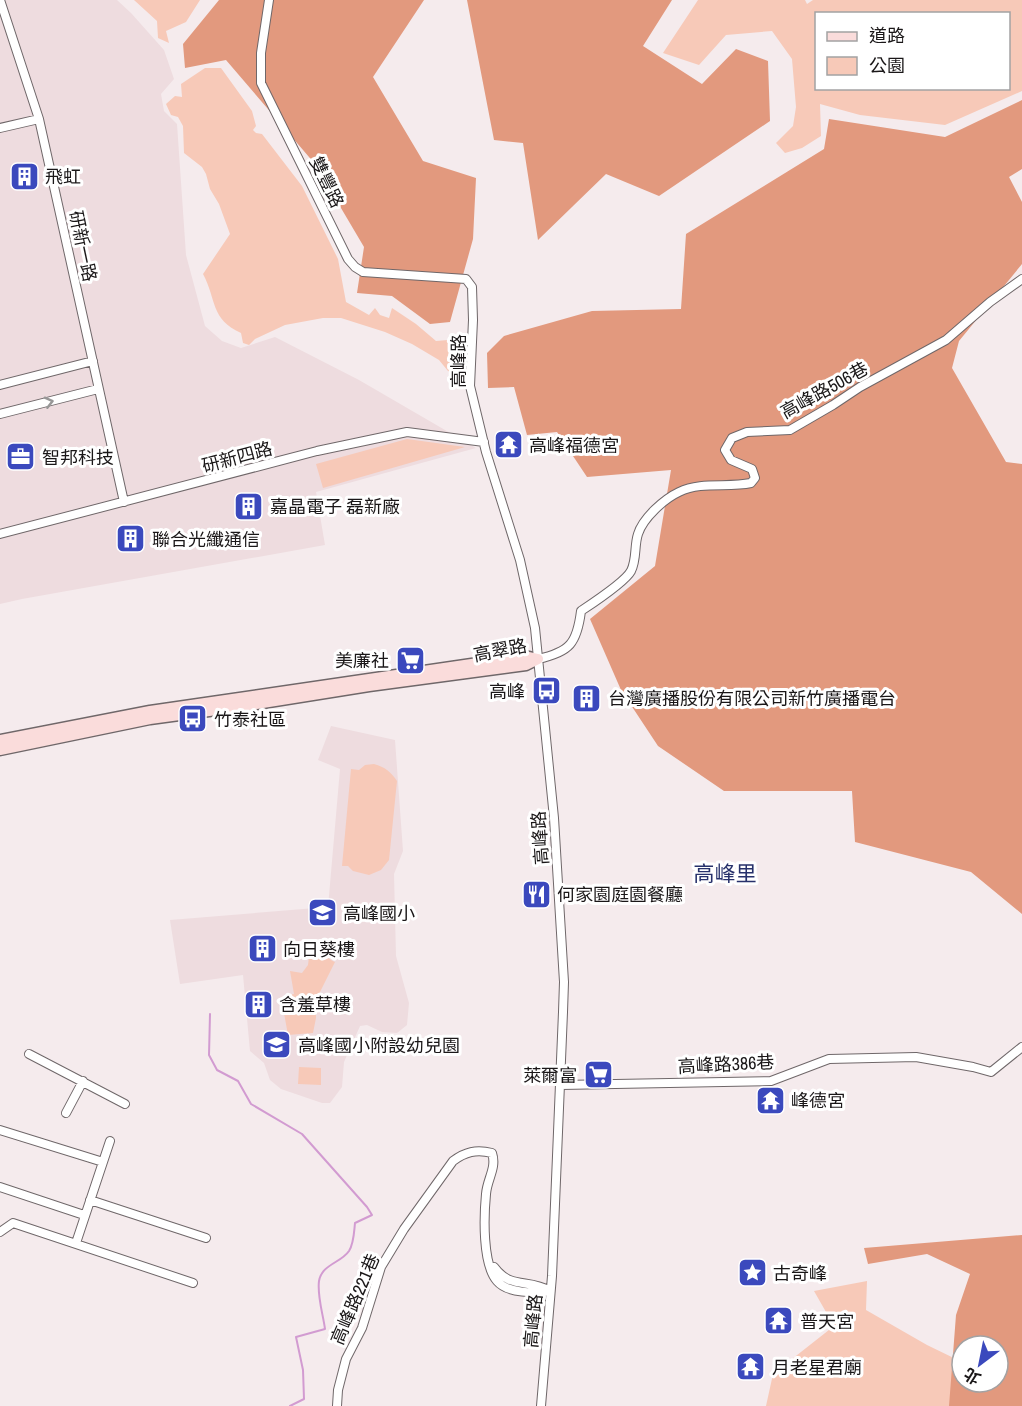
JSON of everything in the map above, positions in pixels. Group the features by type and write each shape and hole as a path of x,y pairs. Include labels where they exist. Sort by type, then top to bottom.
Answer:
{"street":[{"name":"研新一路","path":"0,0 39,118 124,502"},
{"name":"雙豐路","path":"269,0 261,53 261,83 348,259 355,267 370,273 466,279"},
{"path":"0,128 39,118"},
{"name":"高峰路","path":"466,279 472,287 470,386 484,442 520,560 535,628 554,819 564,982 550,1291 541,1406"},
{"name":"高峰路506巷","path":"538,659 557,655 568,647 579,632 581,611 597,601 630,573 637,550 638,534 645,522 667,500 679,492 711,484 736,486 751,483 755,478 752,469 731,460 725,450 732,438 747,432 767,433 790,429 946,340 990,302 1022,279"},
{"path":"0,385 93,361"},
{"path":"0,414 98,390"},
{"name":"研新四路","path":"0,534 317,451 407,432 484,442"},
{"name":"高翠路","path":"0,740 150,711 367,678 525,656 538,659"},
{"name":"高翠路","path":"0,750 150,719 526,665 538,659"},
{"name":"高峰路386巷","path":"561,1085 771,1081 829,1059 916,1057 992,1072 1022,1047"},
{"path":"29,1054 125,1104"},
{"path":"66,1113 83,1081"},
{"path":"0,1130 103,1162"},
{"path":"76,1243 110,1141"},
{"name":"高峰路221巷","path":"337,1406 338,1390 346,1359 362,1328 381,1268 404,1229 453,1161 461,1154 484,1151 492,1154 495,1162 486,1191 484,1236 488,1258 500,1275 508,1281 540,1285 550,1291"},
{"path":"0,1187 84,1215"},
{"path":"90,1200 206,1238"},
{"path":"0,1232 13,1223 193,1283"}],"shaded area":[{"path":"0,0 117,0 164,50 174,79 161,94 164,111 177,124 186,255 205,326 222,341 241,348 275,337 359,380 476,448 316,492 325,545 0,604"},
{"path":"219,0 424,0 373,77 423,161 476,178 473,239 450,322 430,324 392,296 357,293 364,247 315,164 226,60 185,68 183,44"},
{"path":"467,0 672,0 643,46 702,84 736,49 768,61 770,121 659,196 606,174 538,240 523,143 494,140"},
{"path":"1022,100 1022,169 1009,177 1022,202 1022,264 959,341 952,368 1006,462 1022,464 1022,914 971,872 855,842 852,791 724,791 658,746 621,690 590,619 655,566 671,470 587,477 557,432 527,435 514,387 488,388 487,353 504,336 592,311 681,309 686,234 824,149 829,119 945,137"},
{"name":"高峰國小","path":"331,726 395,740 403,851 394,874 396,956 409,1003 407,1025 397,1033 382,1032 367,1025 360,1026 344,1062 342,1087 330,1103 322,1103 281,1089 270,1080 264,1063 250,1051 243,975 180,984 170,920 328,907 340,769 318,760"},
{"path":"1022,1235 1022,1406 949,1406 950,1393 1010,1394 1010,1334 955,1334 956,1315 970,1274 927,1254 868,1264 864,1248"}],"green space":[{"path":"134,0 200,0 186,22 166,31 169,43 158,38 157,21"},
{"path":"698,0 805,0 807,4 813,0 1022,0 1022,91 945,125 860,115 820,104 821,136 802,148 785,153 776,143 793,126 796,107 792,59 772,31 726,35 699,65 663,53"},
{"path":"205,68 221,68 252,111 256,126 253,130 262,134 302,186 338,259 346,302 369,315 375,308 380,315 389,318 392,308 436,341 472,338 469,369 454,374 448,371 439,360 412,344 385,332 341,318 323,318 285,325 255,339 249,345 243,343 241,333 224,322 203,274 230,234 219,204 210,189 206,174 202,167 184,153 183,126 178,117 171,115 166,104 175,96 182,97 181,84"},
{"path":"407,439 465,447 323,488 316,464"},
{"path":"374,764 387,770 397,781 389,860 381,870 369,875 353,871 348,866 342,866 351,769 359,770 365,765"},
{"path":"323,947 327,956 335,962 316,1000 313,1033 288,1035 281,997 294,994 290,971 302,973 308,965 310,948"},
{"path":"299,1067 321,1068 321,1085 298,1084"},
{"path":"867,1281 866,1310 950,1356 950,1394 1010,1394 1022,1406 766,1406 773,1374 834,1326 814,1291"}],"waterway":[{"path":"210,1014 209,1055 217,1070 238,1081 251,1104 302,1134 372,1215 355,1223 353,1241 349,1251 321,1275 319,1293 325,1329 296,1337 303,1370 304,1399 290,1406"}],"place":[{"name":"飛虹","path":"24,176"},
{"name":"高峰福德宮","path":"508,445"},
{"name":"智邦科技","path":"21,457"},
{"name":"嘉晶電子 磊新廠","path":"249,506"},
{"name":"聯合光纖通信","path":"131,539"},
{"name":"美廉社","path":"410,660"},
{"name":"高峰","path":"546,691"},
{"name":"台灣廣播股份有限公司新竹廣播電台","path":"587,698"},
{"name":"竹泰社區","path":"193,719"},
{"name":"何家園庭園餐廳","path":"536,894"},
{"name":"高峰國小","path":"322,913"},
{"name":"向日葵樓","path":"262,949"},
{"name":"含羞草樓","path":"258,1004"},
{"name":"高峰國小附設幼兒園","path":"277,1045"},
{"name":"萊爾富","path":"598,1075"},
{"name":"峰德宮","path":"770,1100"},
{"name":"古奇峰","path":"752,1273"},
{"name":"普天宮","path":"779,1321"},
{"name":"月老星君廟","path":"751,1367"}],"district":[{"name":"高峰里","path":"725,873"}]}
